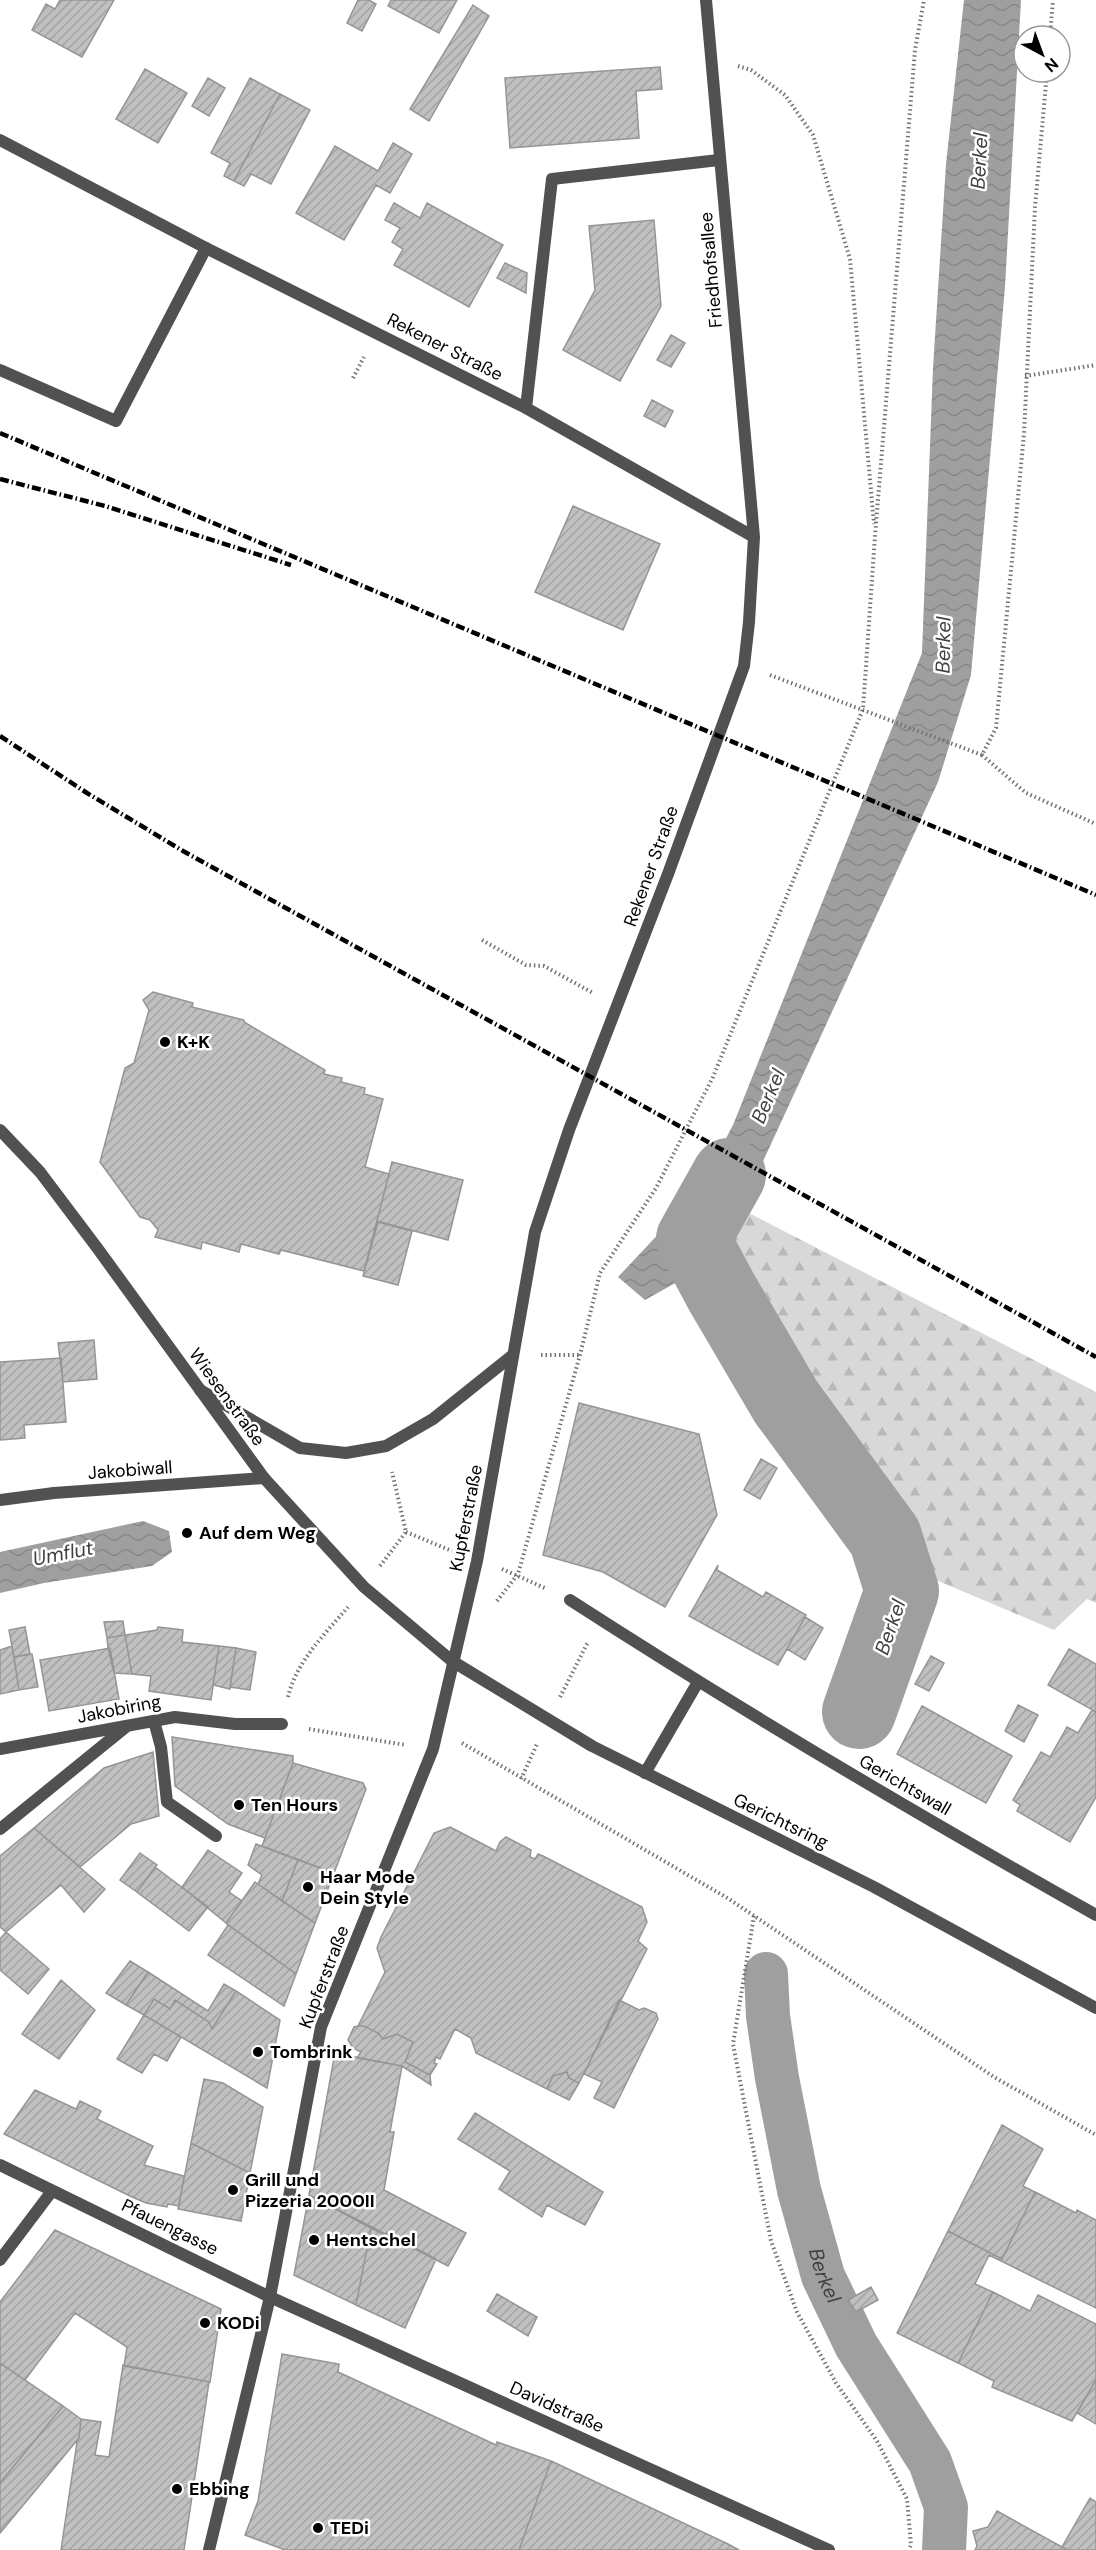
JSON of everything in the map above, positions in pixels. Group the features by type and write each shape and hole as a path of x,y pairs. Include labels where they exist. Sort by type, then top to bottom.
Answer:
{"street":[{"name":"Friedhofsallee","path":"706,0 754,537"},
{"name":"Rekener Straße","path":"0,140 206,248 526,408 754,537 744,666 668,874 589,1077"},
{"path":"526,408 552,179 719,160"},
{"path":"0,370 116,421 206,248"},
{"name":"Kupferstraße","path":"209,2550 270,2297 321,2027 433,1749 477,1561 535,1232 589,1077"},
{"name":"Wiesenstraße","path":"0,1130 46,1181 264,1478 364,1587 452,1661"},
{"path":"199,1389 300,1448 346,1453 386,1446 433,1419 513,1355"},
{"name":"Jakobiwall","path":"0,1500 54,1493 264,1478"},
{"name":"Gerichtswall","path":"570,1600 698,1682 895,1802 1096,1916"},
{"name":"Gerichtsring","path":"452,1661 592,1746 874,1887 1096,2008"},
{"path":"645,1773 698,1682"},
{"name":"Jakobiring","path":"0,1749 175,1717 235,1724 282,1724"},
{"path":"154,1721 161,1747 166,1802 216,1836"},
{"path":"0,1829 129,1725"},
{"name":"Pfauengasse","path":"0,2165 270,2297"},
{"path":"0,2260 52,2191"},
{"name":"Davidstraße","path":"270,2297 806,2545 829,2550"}],"path":[{"path":"518,1574 580,1355 600,1273 656,1188 713,1077 863,709 915,50 924,0"},
{"path":"1051,24 1053,0"},
{"path":"712,57 751,70 785,95 813,135 850,259 875,536"},
{"path":"982,755 996,728 1024,434 1025,376 1035,207 1046,84"},
{"path":"1025,376 1096,366"},
{"path":"744,666 982,755 1026,793 1096,824"},
{"path":"482,940 526,965 544,966 616,1006"},
{"path":"513,1355 580,1355"},
{"path":"386,1446 406,1532 364,1587 317,1642 292,1680 282,1724 433,1749"},
{"path":"438,1728 754,1916 994,2076 1096,2135"},
{"path":"754,1916 733,2044 771,2241 797,2312 836,2383 877,2441 907,2499 911,2545 909,2550"}],"green space":[{"path":"741,1209 1096,1392 1096,1603 1087,1599 1054,1630 915,1571 866,1483 798,1391 718,1259"}],"water":[{"path":"964,0 1021,0 1020,24 1012,24 1012,84 1016,84 1005,287 971,675 938,782 718,1259 645,1300 618,1277 697,1193 733,1125 922,653 933,368 946,164"},
{"name":"Umflut","path":"143,1521 169,1531 172,1552 152,1566 44,1583 0,1593 0,1552"}],"building":[{"path":"60,0 114,0 82,57 32,30 46,4 55,9"},
{"path":"358,0 369,0 376,4 362,31 347,23"},
{"path":"391,0 457,0 439,33 388,6"},
{"path":"473,5 489,16 429,121 410,109"},
{"path":"660,67 662,89 636,91 639,138 510,148 505,78"},
{"path":"145,69 187,93 158,143 116,119"},
{"path":"208,78 225,88 209,116 192,106"},
{"path":"250,78 280,94 234,181 224,176 230,163 211,153"},
{"path":"280,94 310,110 271,184 251,174 244,186 234,181"},
{"path":"393,143 412,154 390,193 376,185 344,240 296,213 335,146 378,171"},
{"path":"394,203 420,218 427,203 503,245 469,307 394,265 403,249 392,242 400,228 385,220"},
{"path":"654,220 661,306 620,381 563,350 595,290 589,226"},
{"path":"505,263 527,273 526,293 497,278"},
{"path":"671,335 685,343 671,367 657,360"},
{"path":"652,400 673,411 665,427 644,416"},
{"path":"573,506 660,544 623,630 535,592"},
{"path":"153,992 193,1003 192,1007 244,1020 325,1070 324,1074 342,1078 341,1082 365,1088 364,1094 383,1099 365,1167 389,1174 364,1271 281,1250 279,1254 241,1244 239,1252 202,1242 201,1249 155,1237 158,1230 150,1220 140,1217 100,1162 125,1068 134,1063 149,1010 143,1000"},
{"path":"392,1162 463,1180 448,1240 377,1221"},
{"path":"378,1222 412,1231 398,1285 363,1276"},
{"path":"94,1340 97,1379 63,1382 58,1343"},
{"path":"61,1358 66,1422 24,1425 25,1438 0,1440 0,1362"},
{"path":"579,1403 699,1434 717,1515 665,1607 603,1572 543,1555"},
{"path":"761,1459 777,1468 760,1499 744,1490"},
{"path":"718,1565 717,1570 763,1597 766,1592 806,1615 778,1665 689,1616"},
{"path":"805,1617 823,1628 805,1660 787,1649"},
{"path":"123,1621 125,1635 107,1638 104,1622"},
{"path":"25,1627 30,1654 14,1657 9,1630"},
{"path":"158,1627 183,1630 182,1642 219,1646 211,1700 149,1691 151,1676 132,1674 125,1635 157,1630"},
{"path":"125,1635 132,1674 114,1673 108,1648 107,1638"},
{"path":"12,1646 19,1690 0,1694 0,1650"},
{"path":"219,1646 236,1648 230,1689 213,1685"},
{"path":"110,1648 119,1699 49,1711 40,1660"},
{"path":"236,1648 256,1652 250,1690 230,1687"},
{"path":"1069,1649 1096,1664 1096,1712 1048,1685"},
{"path":"32,1654 38,1687 19,1690 14,1657"},
{"path":"931,1656 944,1663 929,1691 915,1684"},
{"path":"1018,1705 1038,1715 1024,1742 1005,1731"},
{"path":"922,1706 1012,1756 986,1803 897,1754"},
{"path":"1092,1710 1096,1712 1096,1797 1070,1842 1017,1811 1020,1805 1013,1800 1041,1752 1050,1757 1067,1727 1078,1733"},
{"name":"Ten Hours","path":"172,1737 293,1756 293,1763 265,1838 228,1824 175,1786"},
{"path":"153,1752 159,1816 131,1824 80,1867 34,1828 104,1768"},
{"path":"293,1763 363,1783 366,1789 334,1873 262,1846"},
{"path":"450,1827 496,1851 500,1842 506,1837 531,1850 530,1857 535,1859 538,1854 543,1856 642,1907 647,1922 638,1941 647,1949 579,2083 569,2078 567,2072 553,2076 547,2089 476,2053 471,2038 455,2029 440,2059 436,2057 434,2063 437,2064 430,2075 405,2062 413,2042 397,2034 383,2039 378,2033 364,2026 358,2026 385,1972 377,1948 381,1937 434,1833"},
{"path":"34,1828 105,1889 84,1912 61,1885 6,1932 0,1927 0,1856"},
{"path":"256,1844 298,1860 282,1901 258,1884 262,1875 248,1865"},
{"path":"208,1850 242,1873 229,1892 242,1901 226,1923 182,1887"},
{"path":"140,1853 157,1865 137,1892 120,1880"},
{"name":"Haar Mode Dein Style","path":"298,1860 334,1873 315,1923 282,1901"},
{"path":"155,1867 208,1907 189,1931 137,1892"},
{"path":"255,1882 315,1923 296,1974 226,1923"},
{"path":"228,1925 296,1974 284,2006 208,1955"},
{"path":"6,1932 49,1969 28,1994 0,1970 0,1939"},
{"path":"130,1961 148,1972 126,2005 106,1993"},
{"path":"148,1972 208,2011 224,1984 236,1991 212,2029 209,2022 175,2000 170,2009 154,1999 144,2015 126,2005"},
{"path":"61,1980 95,2010 59,2059 22,2034"},
{"path":"236,1991 280,2020 267,2088 144,2015 154,1999 170,2009 175,2000 209,2022 212,2029"},
{"path":"619,2000 639,2010 644,2008 656,2013 658,2019 614,2108 594,2098 602,2082 584,2074"},
{"path":"144,2015 181,2037 167,2061 154,2054 142,2073 117,2059"},
{"path":"364,2026 378,2033 383,2039 397,2034 413,2042 405,2062 430,2075 431,2085 402,2066 357,2058 361,2052 353,2048 348,2040 354,2027"},
{"path":"335,2053 402,2066 390,2132 394,2132 384,2190 466,2233 448,2266 309,2195"},
{"path":"567,2072 569,2078 579,2083 569,2100 547,2089 553,2076"},
{"path":"204,2079 223,2083 263,2107 250,2173 191,2143"},
{"path":"35,2090 76,2109 80,2101 101,2111 97,2119 153,2146 144,2165 184,2176 179,2206 168,2204 167,2207 146,2203 4,2134"},
{"path":"475,2113 603,2192 585,2225 547,2205 542,2217 499,2189 510,2171 458,2139"},
{"path":"1002,2125 1043,2149 1023,2186 1035,2192 1002,2259 948,2231"},
{"path":"191,2143 250,2173 241,2221 178,2209"},
{"path":"1035,2192 1076,2213 1077,2210 1096,2220 1096,2308 1001,2261"},
{"path":"309,2195 371,2228 356,2305 294,2275"},
{"path":"371,2228 385,2235 387,2233 436,2259 405,2328 356,2305"},
{"path":"55,2230 221,2309 210,2382 124,2366 127,2347 75,2313 25,2380 0,2363 0,2302"},
{"path":"948,2231 1002,2259 1001,2261 989,2255 975,2284 993,2292 958,2363 897,2333"},
{"path":"871,2287 878,2300 856,2312 848,2300"},
{"path":"993,2292 1030,2311 1038,2295 1096,2324 1096,2380 1072,2421 992,2387 994,2381 958,2363"},
{"path":"497,2294 537,2317 528,2336 487,2311"},
{"path":"282,2354 339,2364 338,2372 496,2445 497,2442 551,2461 519,2550 285,2550 245,2535 258,2501"},
{"path":"0,2363 63,2406 0,2483"},
{"path":"123,2365 209,2382 184,2550 61,2550 81,2419 101,2422 95,2455 109,2457"},
{"path":"1096,2380 1096,2424 1077,2413"},
{"path":"63,2406 81,2419 79,2438 0,2533 0,2483"},
{"path":"551,2461 726,2543 739,2550 519,2550"},
{"path":"1090,2498 1096,2502 1096,2550 1068,2550 1062,2547"},
{"path":"997,2511 1068,2550 975,2550 977,2546 973,2531 988,2527"}],"waterway":[{"name":"Berkel","path":"729,1175 693,1239 786,1402 885,1537 902,1591 859,1712"},
{"name":"Berkel","path":"766,1974 768,2016 777,2078 799,2190 823,2276 856,2345 930,2462 946,2507 944,2550"}],"railway":[{"path":"0,433 1096,895"},
{"path":"0,479 105,506 291,565"},
{"path":"0,736 87,793 183,851 1096,1357"}],"place":[{"name":"K+K","path":"165,1042"},
{"name":"Auf dem Weg","path":"187,1533"},
{"name":"Ten Hours","path":"239,1805"},
{"name":"Haar Mode Dein Style","path":"308,1887"},
{"name":"Tombrink","path":"258,2052"},
{"name":"Grill und Pizzeria 2000II","path":"233,2190"},
{"name":"Hentschel","path":"314,2240"},
{"name":"KODi","path":"205,2323"},
{"name":"Ebbing","path":"177,2489"},
{"name":"TEDi","path":"318,2528"}]}
